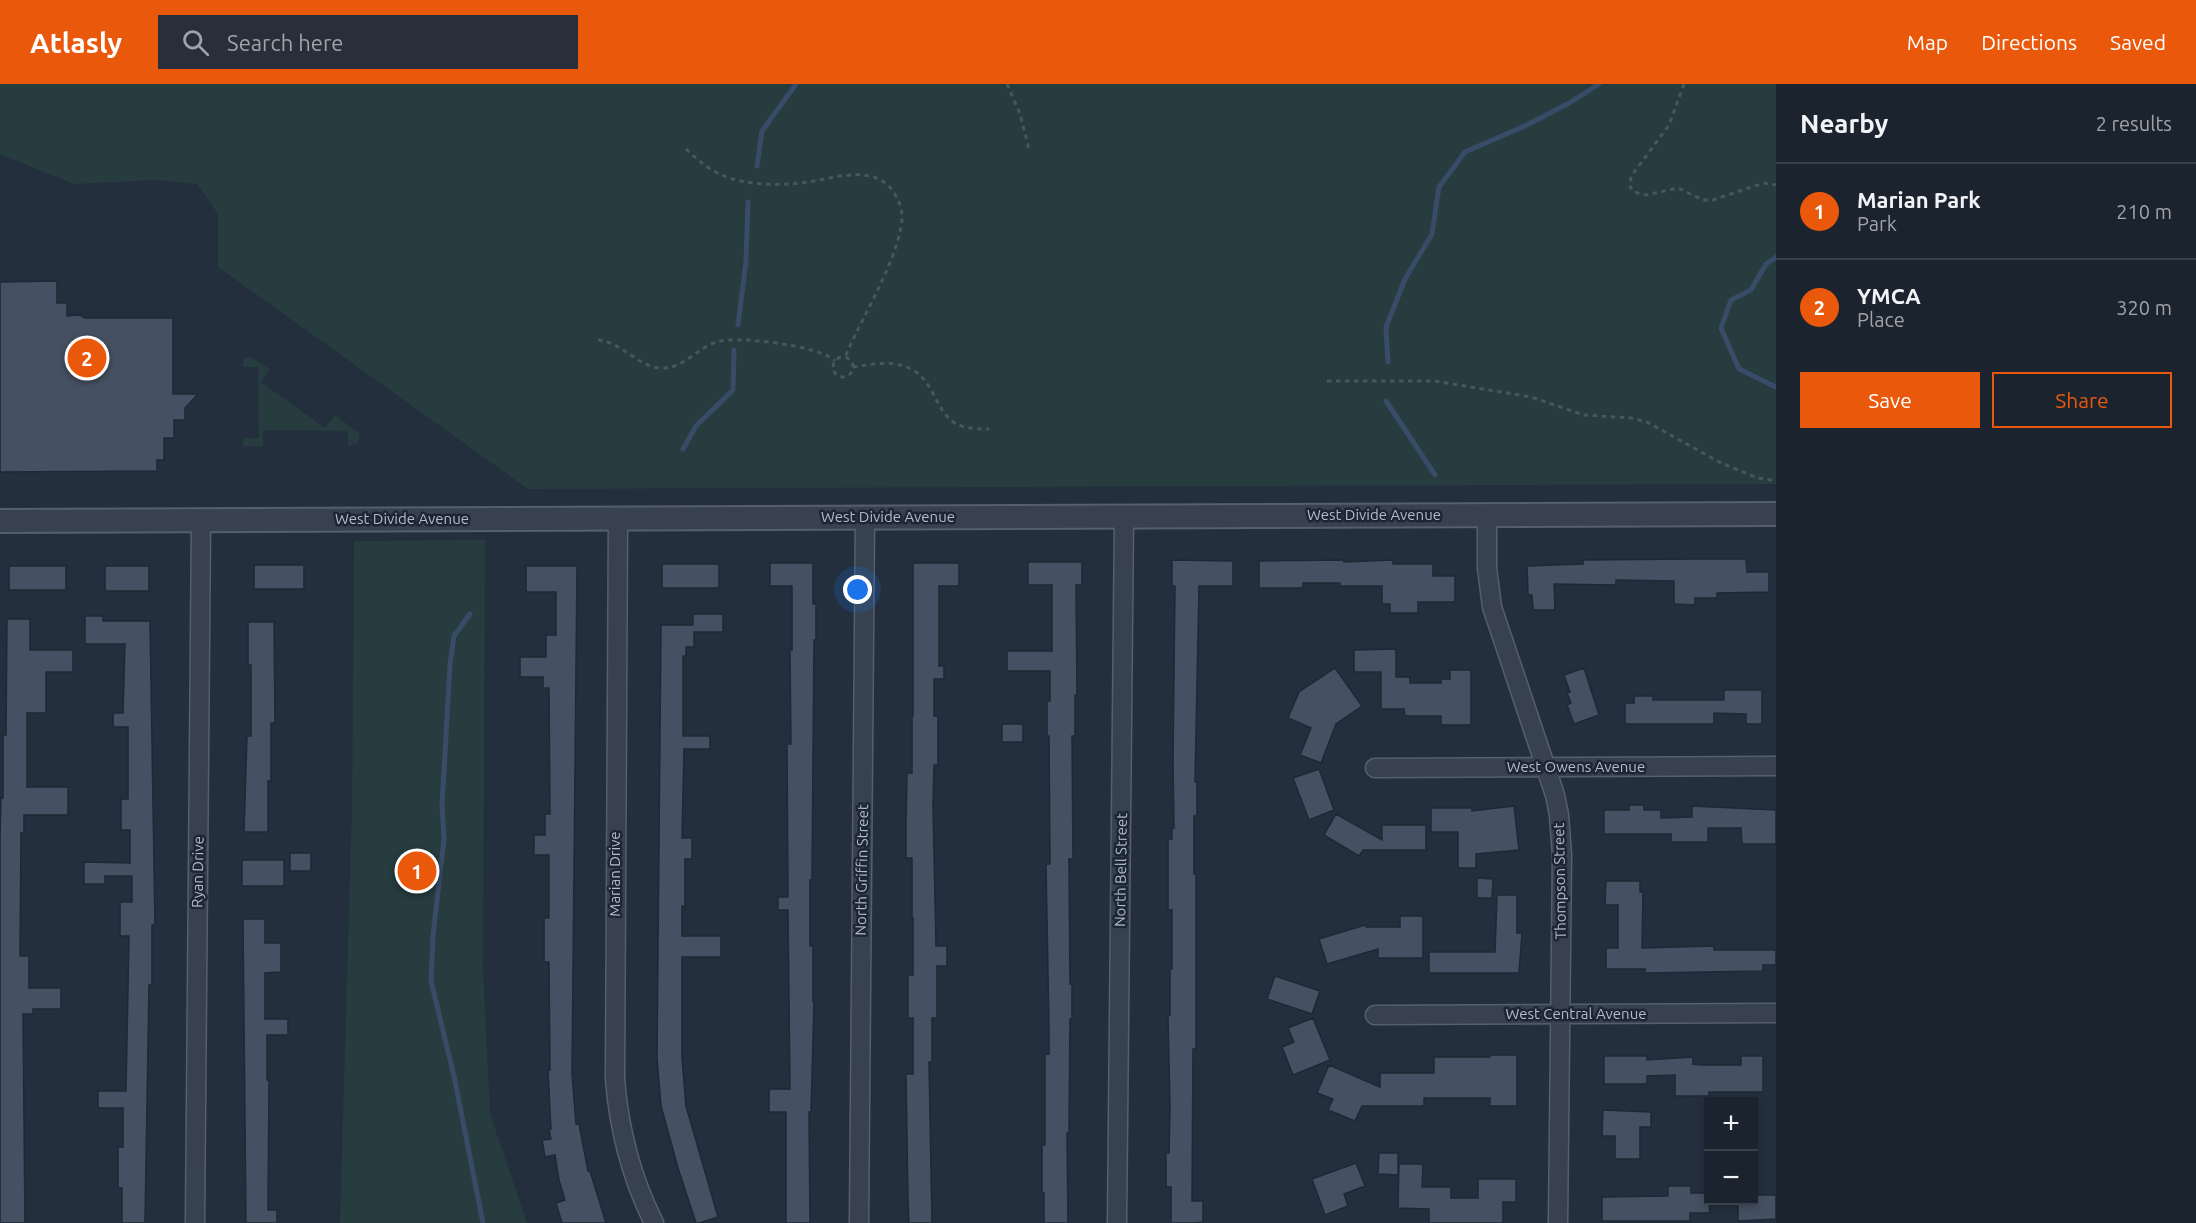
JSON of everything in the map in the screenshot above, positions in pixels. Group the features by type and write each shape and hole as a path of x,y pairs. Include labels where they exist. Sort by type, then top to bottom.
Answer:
{"street":[{"name":"Thompson Street","path":"1487,514 1487,568 1492,607 1547,767 1559,815 1561,1014 1558,1223"},
{"name":"West Divide Avenue","path":"0,521 1776,514"},
{"name":"North Griffin Street","path":"859,1223 866,517"},
{"name":"North Bell Street","path":"1117,1223 1124,517"},
{"name":"Marian Drive","path":"618,518 615,1079 622,1137 639,1189 654,1223"},
{"name":"Ryan Drive","path":"195,1223 201,521"},
{"name":"West Owens Avenue","path":"1375,768 1776,766"},
{"name":"West Central Avenue","path":"1375,1015 1776,1013"}],"path":[{"path":"1007,84 1020,114 1029,149"},
{"path":"1684,84 1669,125 1632,175 1629,185 1634,192 1646,195 1678,188 1703,200 1713,200 1764,183 1776,185"},
{"path":"686,149 713,172 738,180 760,184 789,184 862,175 878,178 893,190 902,213 899,234 845,357 835,361"},
{"path":"598,340 617,344 639,360 658,368 676,366 709,345 727,339 801,347 827,354 835,361"},
{"path":"835,361 833,370 840,376 849,375 853,367 851,360 845,357"},
{"path":"853,367 893,364 911,369 926,383 953,422 968,428 989,429"},
{"path":"1327,381 1435,381 1531,397 1584,415 1631,418 1647,422 1721,463 1758,478 1776,481"}],"green space":[{"path":"0,84 1776,84 1776,484 528,489 218,267 218,214 197,184 158,180 74,184 0,154"},
{"path":"249,356 270,369 261,382 325,428 335,415 360,434 358,443 348,446 348,431 263,430 263,446 243,446 243,438 259,438 258,367 243,367 244,359"},
{"path":"485,540 483,968 490,1114 527,1223 340,1223 352,807 354,541"}],"building":[{"path":"57,281 57,303 67,303 67,316 173,318 173,394 198,394 185,408 185,420 174,420 174,438 164,438 164,460 157,460 157,471 0,472 0,282"},
{"path":"1746,559 1747,572 1769,572 1769,592 1717,593 1717,598 1695,598 1695,605 1674,604 1674,581 1616,580 1616,585 1554,584 1555,610 1533,610 1532,595 1528,594 1527,566 1583,564 1583,560"},
{"path":"1172,560 1233,561 1233,586 1199,586 1195,782 1197,782 1197,816 1194,816 1196,1049 1193,1049 1192,1201 1203,1201 1203,1222 1194,1223 1171,1223 1171,1187 1166,1187 1170,1108 1168,1015 1170,1015 1170,969 1172,969 1172,910 1168,910 1168,839 1172,839 1172,828 1174,828 1175,586 1172,586"},
{"path":"1344,560 1344,562 1393,560 1393,564 1433,564 1433,576 1455,576 1455,602 1418,602 1418,613 1390,613 1390,604 1382,604 1382,586 1303,583 1303,588 1259,588 1259,561"},
{"path":"1028,562 1082,562 1082,585 1076,585 1077,695 1075,695 1075,736 1072,736 1073,859 1069,859 1072,1019 1070,1019 1069,1133 1067,1133 1068,1223 1044,1223 1044,1193 1042,1193 1042,1145 1045,1145 1045,1054 1049,1054 1046,864 1050,864 1047,701 1050,701 1050,671 1007,671 1007,651 1052,651 1052,585 1028,585"},
{"path":"770,563 813,563 813,604 816,604 812,880 810,880 810,946 813,946 814,1002 811,1112 809,1112 810,1223 786,1223 786,1112 769,1112 769,1089 790,1089 788,910 778,910 778,897 788,897 787,744 791,744 790,650 792,650 792,586 770,586"},
{"path":"913,563 959,563 959,586 939,586 939,666 944,666 944,679 934,679 934,716 938,716 938,765 934,765 933,806 936,946 947,946 947,966 937,966 937,1018 932,1018 932,1062 929,1062 932,1223 909,1223 908,1202 906,1074 913,1074 913,1018 908,1018 908,975 913,975 913,918 912,858 906,858 906,823 907,773 912,773"},
{"path":"662,564 719,564 719,588 662,588"},
{"path":"254,565 304,565 304,589 254,589"},
{"path":"9,566 66,566 66,590 9,590"},
{"path":"105,566 149,566 149,591 105,591"},
{"path":"526,566 577,566 572,1073 576,1124 579,1124 588,1171 590,1171 606,1223 562,1223 556,1203 565,1200 555,1155 545,1157 542,1140 551,1139 548,1070 550,1070 549,962 544,962 544,918 549,918 549,855 534,855 534,835 545,835 545,814 550,814 549,688 543,688 543,677 520,677 520,657 546,657 546,635 556,635 556,592 526,592"},
{"path":"693,614 723,614 723,632 694,632 694,647 686,647 686,656 683,656 683,736 710,736 710,749 684,749 682,838 692,838 692,859 685,859 685,906 682,906 682,936 721,936 721,957 682,957 682,1058 686,1106 718,1217 699,1223 696,1223 678,1168 661,1106 657,1058 661,625 693,625"},
{"path":"85,616 103,616 103,621 150,621 155,925 152,925 152,985 149,985 145,1223 122,1223 122,1188 118,1188 118,1147 123,1147 123,1108 98,1108 98,1091 126,1091 129,936 120,936 120,902 132,902 132,876 105,876 105,884 84,884 84,862 130,863 130,830 121,830 121,799 128,799 128,727 113,727 113,713 123,713 125,644 85,644"},
{"path":"7,619 30,619 30,650 73,650 73,672 46,672 46,713 27,713 27,787 68,787 68,815 24,815 24,833 21,833 20,956 29,956 29,988 61,988 61,1009 33,1009 33,1014 23,1014 25,1223 0,1223 0,840 3,735 6,735"},
{"path":"248,622 274,622 275,723 271,723 268,832 244,832 247,736 251,736 251,665 248,665"},
{"path":"1396,649 1396,677 1410,677 1410,683 1441,683 1441,679 1450,679 1450,670 1471,670 1471,725 1441,725 1441,716 1405,716 1404,709 1381,709 1381,672 1354,672 1354,650"},
{"path":"1335,668 1362,706 1336,724 1321,763 1300,755 1311,728 1288,718 1299,692"},
{"path":"1584,668 1599,715 1574,724 1567,705 1571,703 1567,693 1570,692 1564,675"},
{"path":"1724,690 1762,690 1762,724 1746,724 1746,714 1714,713 1714,724 1625,724 1625,703 1634,703 1634,696 1653,696 1653,700 1724,700"},
{"path":"1002,724 1023,724 1023,742 1002,742"},
{"path":"1319,769 1334,810 1309,820 1293,778"},
{"path":"1629,805 1644,805 1644,810 1661,810 1661,818 1692,817 1692,806 1776,810 1776,844 1742,844 1741,828 1708,828 1708,842 1671,842 1671,834 1604,834 1604,810 1629,810"},
{"path":"1514,806 1519,850 1476,854 1476,868 1458,868 1458,832 1431,832 1431,808 1472,808 1472,811"},
{"path":"1336,814 1382,840 1382,825 1426,825 1426,850 1363,850 1359,856 1324,835"},
{"path":"290,853 311,853 311,871 290,871"},
{"path":"242,860 284,860 284,886 242,886"},
{"path":"1477,878 1493,879 1492,898 1477,898"},
{"path":"1606,881 1640,881 1640,892 1643,892 1642,948 1714,946 1714,950 1776,950 1776,965 1763,965 1763,971 1645,973 1645,969 1606,969 1606,948 1618,948 1618,905 1605,905"},
{"path":"1497,895 1517,895 1517,933 1522,933 1519,973 1429,973 1429,952 1495,952"},
{"path":"1400,916 1423,916 1423,958 1378,958 1378,949 1327,964 1319,939 1365,925 1366,927 1400,927"},
{"path":"243,919 265,919 265,943 281,943 281,972 265,973 265,1019 288,1019 288,1035 267,1035 268,1210 277,1210 277,1223 246,1223"},
{"path":"1275,976 1320,991 1312,1014 1267,999"},
{"path":"1313,1018 1330,1060 1293,1075 1282,1047 1294,1042 1288,1028"},
{"path":"1490,1055 1517,1055 1517,1106 1490,1106 1490,1098 1424,1098 1424,1106 1362,1106 1355,1121 1328,1110 1333,1099 1317,1093 1329,1065 1380,1087 1380,1073 1434,1073 1434,1057 1490,1057"},
{"path":"1604,1056 1647,1056 1647,1060 1693,1057 1693,1064 1741,1065 1741,1056 1763,1056 1763,1092 1709,1092 1709,1096 1675,1096 1675,1075 1647,1076 1647,1084 1604,1084"},
{"path":"1603,1110 1651,1112 1651,1127 1640,1127 1640,1159 1615,1159 1615,1136 1602,1136"},
{"path":"1379,1153 1398,1153 1398,1175 1378,1174"},
{"path":"1356,1163 1365,1186 1344,1194 1348,1206 1325,1215 1312,1179"},
{"path":"1399,1164 1423,1164 1422,1187 1451,1187 1451,1198 1478,1198 1478,1179 1516,1179 1516,1202 1503,1202 1503,1223 1429,1223 1429,1209 1398,1208"},
{"path":"1668,1186 1691,1186 1691,1193 1704,1193 1704,1205 1709,1205 1710,1213 1690,1213 1690,1221 1602,1221 1602,1197 1668,1196"},
{"path":"1758,1195 1776,1195 1776,1219 1738,1221 1738,1205 1758,1205"}],"waterway":[{"path":"757,166 762,131 796,84"},
{"path":"1388,362 1386,327 1405,279 1432,234 1439,187 1465,152 1527,125 1599,84"},
{"path":"738,325 746,261 748,202"},
{"path":"1776,257 1766,264 1751,290 1731,300 1721,328 1739,369 1776,387"},
{"path":"683,449 696,426 733,390 734,350"},
{"path":"1386,401 1435,475"},
{"path":"470,614 454,636 450,664 442,806 444,839 433,936 431,981 454,1076 483,1223"}],"place":[{"name":"YMCA","path":"87,358"},
{"name":"Marian Park","path":"417,871"}]}
